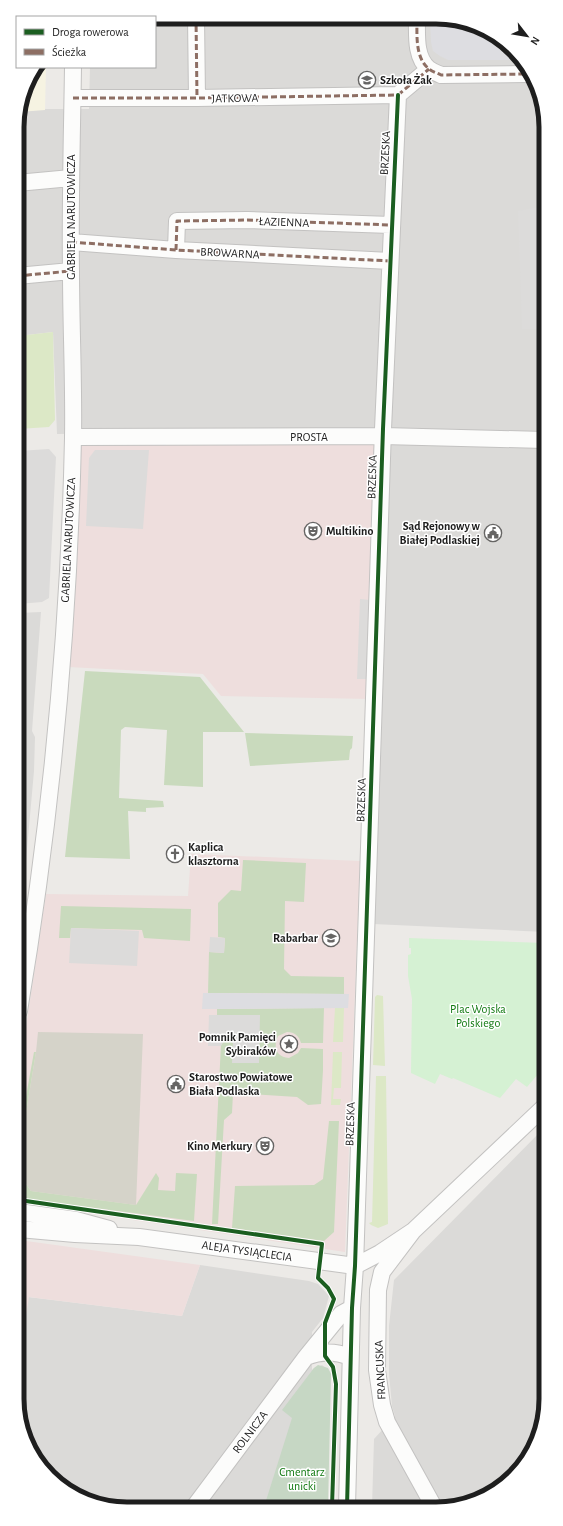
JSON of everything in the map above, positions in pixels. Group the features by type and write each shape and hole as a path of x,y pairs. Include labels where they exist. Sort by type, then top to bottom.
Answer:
{"street":[{"path":"196,24 197,98"},
{"path":"417,24 417,45 423,62 429,69 441,75 524,74"},
{"name":"GABRIELA NARUTOWICZA","path":"24,980 37,901 50,796 68,562 73,437 70,271 73,68"},
{"path":"398,95 429,69"},
{"name":"JATKOWA","path":"73,98 398,95"},
{"name":"BRZESKA","path":"347,1502 350,1357 355,1266 383,436 398,95"},
{"path":"24,182 71,178"},
{"name":"ŁAZIENNA","path":"176,250 177,221 247,220 392,225"},
{"name":"BROWARNA","path":"71,242 176,250 390,261"},
{"path":"24,275 70,271"},
{"name":"PROSTA","path":"73,437 383,436 539,440"},
{"path":"355,1266 380,1253 412,1231 539,1112"},
{"name":"ALEJA TYSIĄCLECIA","path":"24,1213 76,1220 139,1237"},
{"name":"ALEJA TYSIĄCLECIA","path":"24,1229 75,1234 139,1237 355,1266"},
{"name":"FRANCUSKA","path":"412,1231 382,1272 378,1290 377,1370 382,1405 387,1422 431,1502"},
{"name":"ROLNICZA","path":"198,1502 306,1357 341,1314 352,1308"},
{"path":"306,1357 316,1352 340,1353 350,1357"}],"shaded area":[{"path":"156,24 449,25 469,29 488,38 507,52 507,56 511,56 522,70 534,94 539,127 539,932 373,924 391,432 57,434 53,332 24,335 24,120 25,111 46,109 89,109 90,68 156,68"},
{"path":"430,24 449,25 469,29 488,38 499,45 507,52 507,56 511,56 514,60 448,60 433,51"},
{"path":"43,68 46,68 45,110 25,112 29,94"},
{"path":"539,207 539,329 522,329 518,211"},
{"path":"80,442 378,443 370,699 221,696 203,674 68,667"},
{"path":"49,449 56,457 49,598 42,602 24,604 24,451"},
{"path":"95,450 149,450 143,529 86,526 89,458"},
{"path":"360,599 370,600 367,679 357,679"},
{"path":"41,612 32,731 35,737 34,771 24,885 24,613"},
{"path":"191,854 360,861 345,1252 24,1204 24,1041 46,894 188,896"},
{"path":"71,928 139,931 137,966 69,963"},
{"path":"210,937 225,938 224,953 209,952"},
{"path":"203,993 349,994 348,1008 202,1009"},
{"path":"209,1015 260,1015 259,1063 232,1063 233,1043 228,1040 224,1041 221,1046 208,1046"},
{"path":"38,1032 143,1034 136,1205 31,1191 24,1181 24,1125"},
{"path":"539,1133 539,1406 537,1419 534,1432 522,1456 509,1472 499,1481 475,1494 449,1501 372,1502 374,1439 395,1416 392,1406 389,1374 389,1326 394,1280"},
{"path":"24,1241 200,1265 182,1316 29,1297 24,1327"},
{"path":"200,1265 309,1281 318,1284 329,1296 323,1318 312,1332 312,1370 322,1365 329,1370 331,1374 327,1502 114,1501 88,1494 75,1488 64,1481 45,1462 29,1432 25,1412 24,1327 28,1297 182,1316"}],"green space":[{"path":"53,332 55,420 49,427 24,429 24,335"},
{"path":"85,671 200,677 244,732 203,732 203,787 164,785 167,730 125,727 121,730 119,798 163,801 164,807 146,808 146,812 128,811 130,859 65,857"},
{"path":"245,733 353,736 352,748 350,750 349,760 250,766"},
{"path":"243,860 306,863 304,902 285,901 284,969 291,976 344,977 344,994 208,993 209,952 224,953 225,938 218,937 218,903 231,890 241,891"},
{"path":"61,906 191,909 190,941 144,938 142,930 71,928 70,938 59,938"},
{"name":"Plac Wojska Polskiego","path":"409,938 539,943 539,1073 527,1087 516,1079 500,1098 440,1074 435,1084 411,1073 412,999 408,976 408,955 411,954 411,948 409,948"},
{"path":"377,995 383,996 385,1066 373,1065 375,997"},
{"path":"324,1008 323,1043 301,1043 296,1035 287,1032 278,1036 276,1044 278,1054 289,1058 298,1053 301,1048 323,1049 321,1104 308,1105 297,1097 233,1093 232,1113 224,1120 218,1224 212,1224 221,1044 228,1040 233,1043 233,1046 260,1015 217,1015 217,1009"},
{"path":"335,1008 344,1008 343,1042 333,1042"},
{"path":"34,1052 36,1052 24,1125 24,1107"},
{"path":"333,1052 342,1052 341,1088 334,1088 333,1099 341,1099 340,1105 331,1105"},
{"path":"376,1076 386,1076 388,1224 378,1228 369,1223 372,1222"},
{"path":"329,1121 339,1121 334,1232 324,1241 232,1228 235,1186 314,1185 323,1179"},
{"path":"156,1173 159,1178 158,1190 175,1191 176,1173 197,1174 194,1221 24,1199 24,1181 31,1191 136,1205"},
{"name":"Cmentarz unicki","path":"318,1365 328,1368 331,1374 328,1502 266,1502 292,1418 282,1410 314,1368"}],"marked path":[{"path":"196,24 197,98"},
{"path":"417,24 417,39 421,59 424,64 434,72 441,75 524,74"},
{"path":"398,95 429,69"},
{"path":"73,98 398,95"},
{"path":"176,250 177,221 247,220 391,225"},
{"path":"71,242 176,250 390,261"},
{"path":"24,275 71,271"}],"cycle path":[{"path":"347,1502 352,1308 355,1266 383,429 398,95"},
{"path":"24,1201 322,1244 318,1278 328,1288 334,1299 325,1323 325,1356 333,1367 336,1384 332,1502"}],"place":[{"name":"Szkoła Żak","path":"367,80"},
{"name":"Multikino","path":"313,531"},
{"name":"Sąd Rejonowy w Białej Podlaskiej","path":"493,533"},
{"name":"Kaplica klasztorna","path":"175,854"},
{"name":"Rabarbar","path":"331,938"},
{"name":"Pomnik Pamięci Sybiraków","path":"289,1044"},
{"name":"Starostwo Powiatowe Biała Podlaska","path":"176,1084"},
{"name":"Kino Merkury","path":"265,1146"}]}
